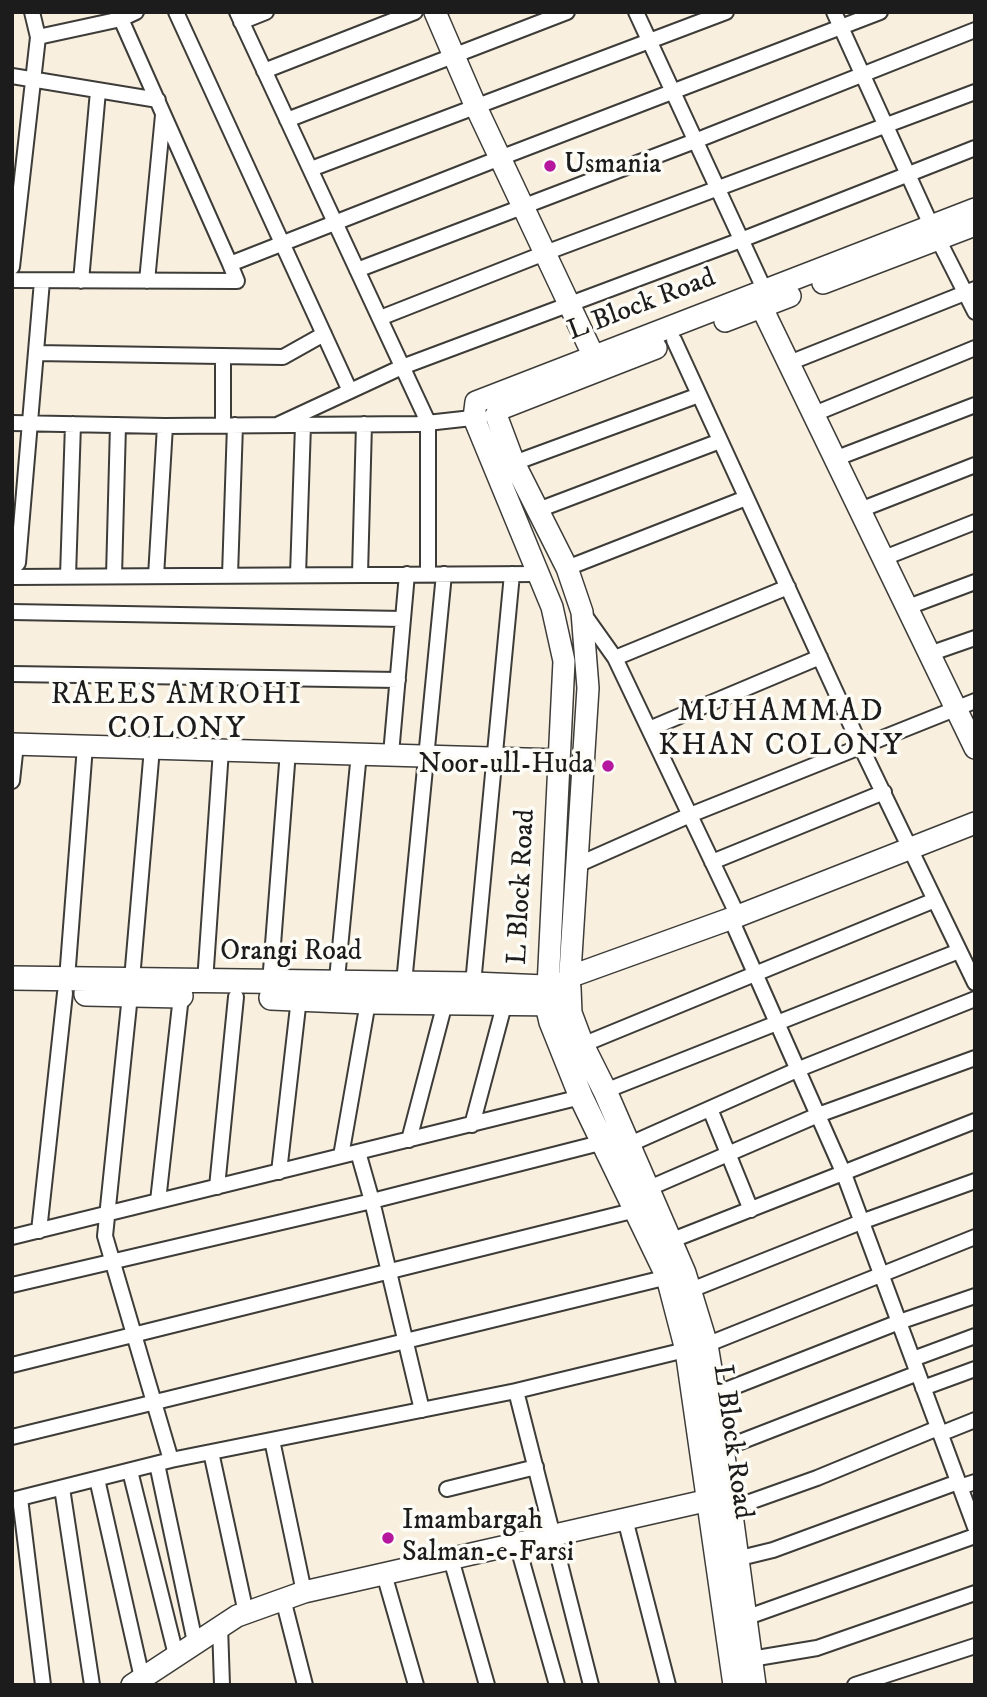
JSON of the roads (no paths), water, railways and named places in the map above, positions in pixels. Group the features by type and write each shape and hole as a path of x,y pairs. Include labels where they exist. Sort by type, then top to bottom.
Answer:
{"main road":[{"name":"Orangi Road","path":"12,978 66,986 131,987 205,982 270,982 336,992 368,1002 445,1003 507,994 560,992"},
{"name":"Orangi Road","path":"131,987 181,996 299,998 404,984 473,984 507,994"},
{"name":"Orangi Road","path":"12,993 66,986"},
{"name":"L Block Road","path":"560,992 691,1290 696,1348 719,1504 735,1685"},
{"name":"L Block Road","path":"560,992 551,1022 581,1097 668,1277 713,1395 722,1449 719,1504 736,1559 754,1685"}],"street":[{"path":"12,267 38,37 32,12"},
{"path":"38,37 121,19 136,12"},
{"path":"176,12 350,391"},
{"path":"266,12 239,17 428,422 428,574"},
{"path":"264,71 415,12"},
{"path":"435,12 476,107 594,357"},
{"path":"288,120 566,12"},
{"path":"636,12 741,240 789,363 929,654 965,705 975,748"},
{"path":"311,169 726,12"},
{"path":"834,12 935,232 970,291 975,312"},
{"path":"230,264 880,12"},
{"path":"12,280 237,281 121,19"},
{"path":"357,270 695,141 975,30"},
{"path":"12,76 99,91 160,107"},
{"path":"81,281 99,91"},
{"path":"380,318 545,253 975,92"},
{"path":"147,281 160,107"},
{"path":"277,425 402,368 975,148"},
{"name":"L Block Road","path":"560,992 559,760 564,661 552,607 540,574 474,418 476,402 594,357 764,299 935,232 975,209"},
{"name":"L Block Road","path":"935,232 975,225"},
{"path":"12,568 18,563 16,524 30,424 42,281"},
{"path":"789,363 970,291"},
{"name":"L Block Road","path":"560,992 577,864 588,688 582,612 567,568 514,463 496,415 500,409 674,340 764,299"},
{"path":"36,353 283,357 324,334"},
{"path":"674,340 861,747 975,983"},
{"path":"814,414 975,348"},
{"path":"223,356 229,425 230,575"},
{"path":"514,463 699,395"},
{"path":"836,458 975,405"},
{"path":"12,423 165,426 364,424 428,422 496,415"},
{"path":"68,576 73,424"},
{"path":"360,574 364,424"},
{"path":"114,576 118,425"},
{"path":"298,575 303,425"},
{"path":"156,576 165,426"},
{"path":"538,510 720,441"},
{"path":"860,510 975,465"},
{"path":"567,568 746,498"},
{"path":"884,558 975,522"},
{"path":"391,754 407,574"},
{"path":"404,984 444,574"},
{"path":"473,984 512,574"},
{"path":"12,576 540,574"},
{"path":"908,607 975,582"},
{"path":"615,658 788,587"},
{"path":"12,612 403,619"},
{"path":"582,612 615,658 712,862 756,974 844,1174 975,1527"},
{"path":"929,654 975,638"},
{"path":"649,729 820,657"},
{"path":"12,674 398,681"},
{"path":"577,864 690,815 965,705"},
{"path":"12,781 14,744 559,760"},
{"path":"38,1231 66,986 85,746"},
{"path":"152,748 105,1236 155,1402 195,1642"},
{"path":"205,982 221,750"},
{"path":"270,982 288,751"},
{"path":"336,992 359,753"},
{"path":"712,862 884,792"},
{"path":"560,992 734,917 975,823"},
{"path":"582,1045 935,900"},
{"path":"604,1091 959,951"},
{"path":"472,1125 507,994"},
{"path":"158,1201 181,996"},
{"path":"217,1187 236,997"},
{"path":"279,1172 299,998"},
{"path":"628,1144 799,1069 975,999"},
{"path":"341,1156 368,1002"},
{"path":"410,1140 445,1003"},
{"path":"648,1189 818,1115 975,1058"},
{"path":"12,1237 581,1097"},
{"path":"710,1109 751,1210"},
{"path":"670,1241 975,1121"},
{"path":"12,1285 372,1201 604,1142"},
{"path":"358,1152 422,1410"},
{"path":"691,1290 861,1222 975,1181"},
{"path":"12,1365 636,1210"},
{"path":"43,1685 16,1499 164,1462 516,1391 696,1348 975,1237"},
{"path":"12,1437 668,1277"},
{"path":"713,1395 899,1322 975,1296"},
{"path":"722,1449 915,1366 975,1336"},
{"path":"923,1388 975,1369"},
{"path":"516,1391 555,1535 591,1685"},
{"path":"97,1479 137,1681 220,1626 246,1613 304,1592 625,1519 719,1504 817,1478 975,1420"},
{"path":"272,1440 304,1592"},
{"path":"211,1452 246,1613"},
{"path":"447,1489 537,1467"},
{"path":"130,1471 176,1655"},
{"path":"736,1559 773,1550 959,1485 975,1482"},
{"path":"62,1488 92,1685"},
{"path":"625,1519 668,1685"},
{"path":"745,1618 975,1536"},
{"path":"517,1544 557,1685"},
{"path":"451,1559 487,1685"},
{"path":"384,1574 416,1685"},
{"path":"751,1659 817,1648 975,1593"},
{"path":"283,1599 305,1685"},
{"path":"220,1626 222,1685"},
{"path":"855,1685 975,1646"}],"place":[{"name":"Usmania","path":"550,166"},
{"name":"Noor-ull-Huda","path":"608,766"},
{"name":"Imambargah Salman-e-Farsi","path":"388,1538"}],"district":[{"name":"RAEES AMROHI COLONY","path":"177,714"},
{"name":"MUHAMMAD KHAN COLONY","path":"781,731"}]}
